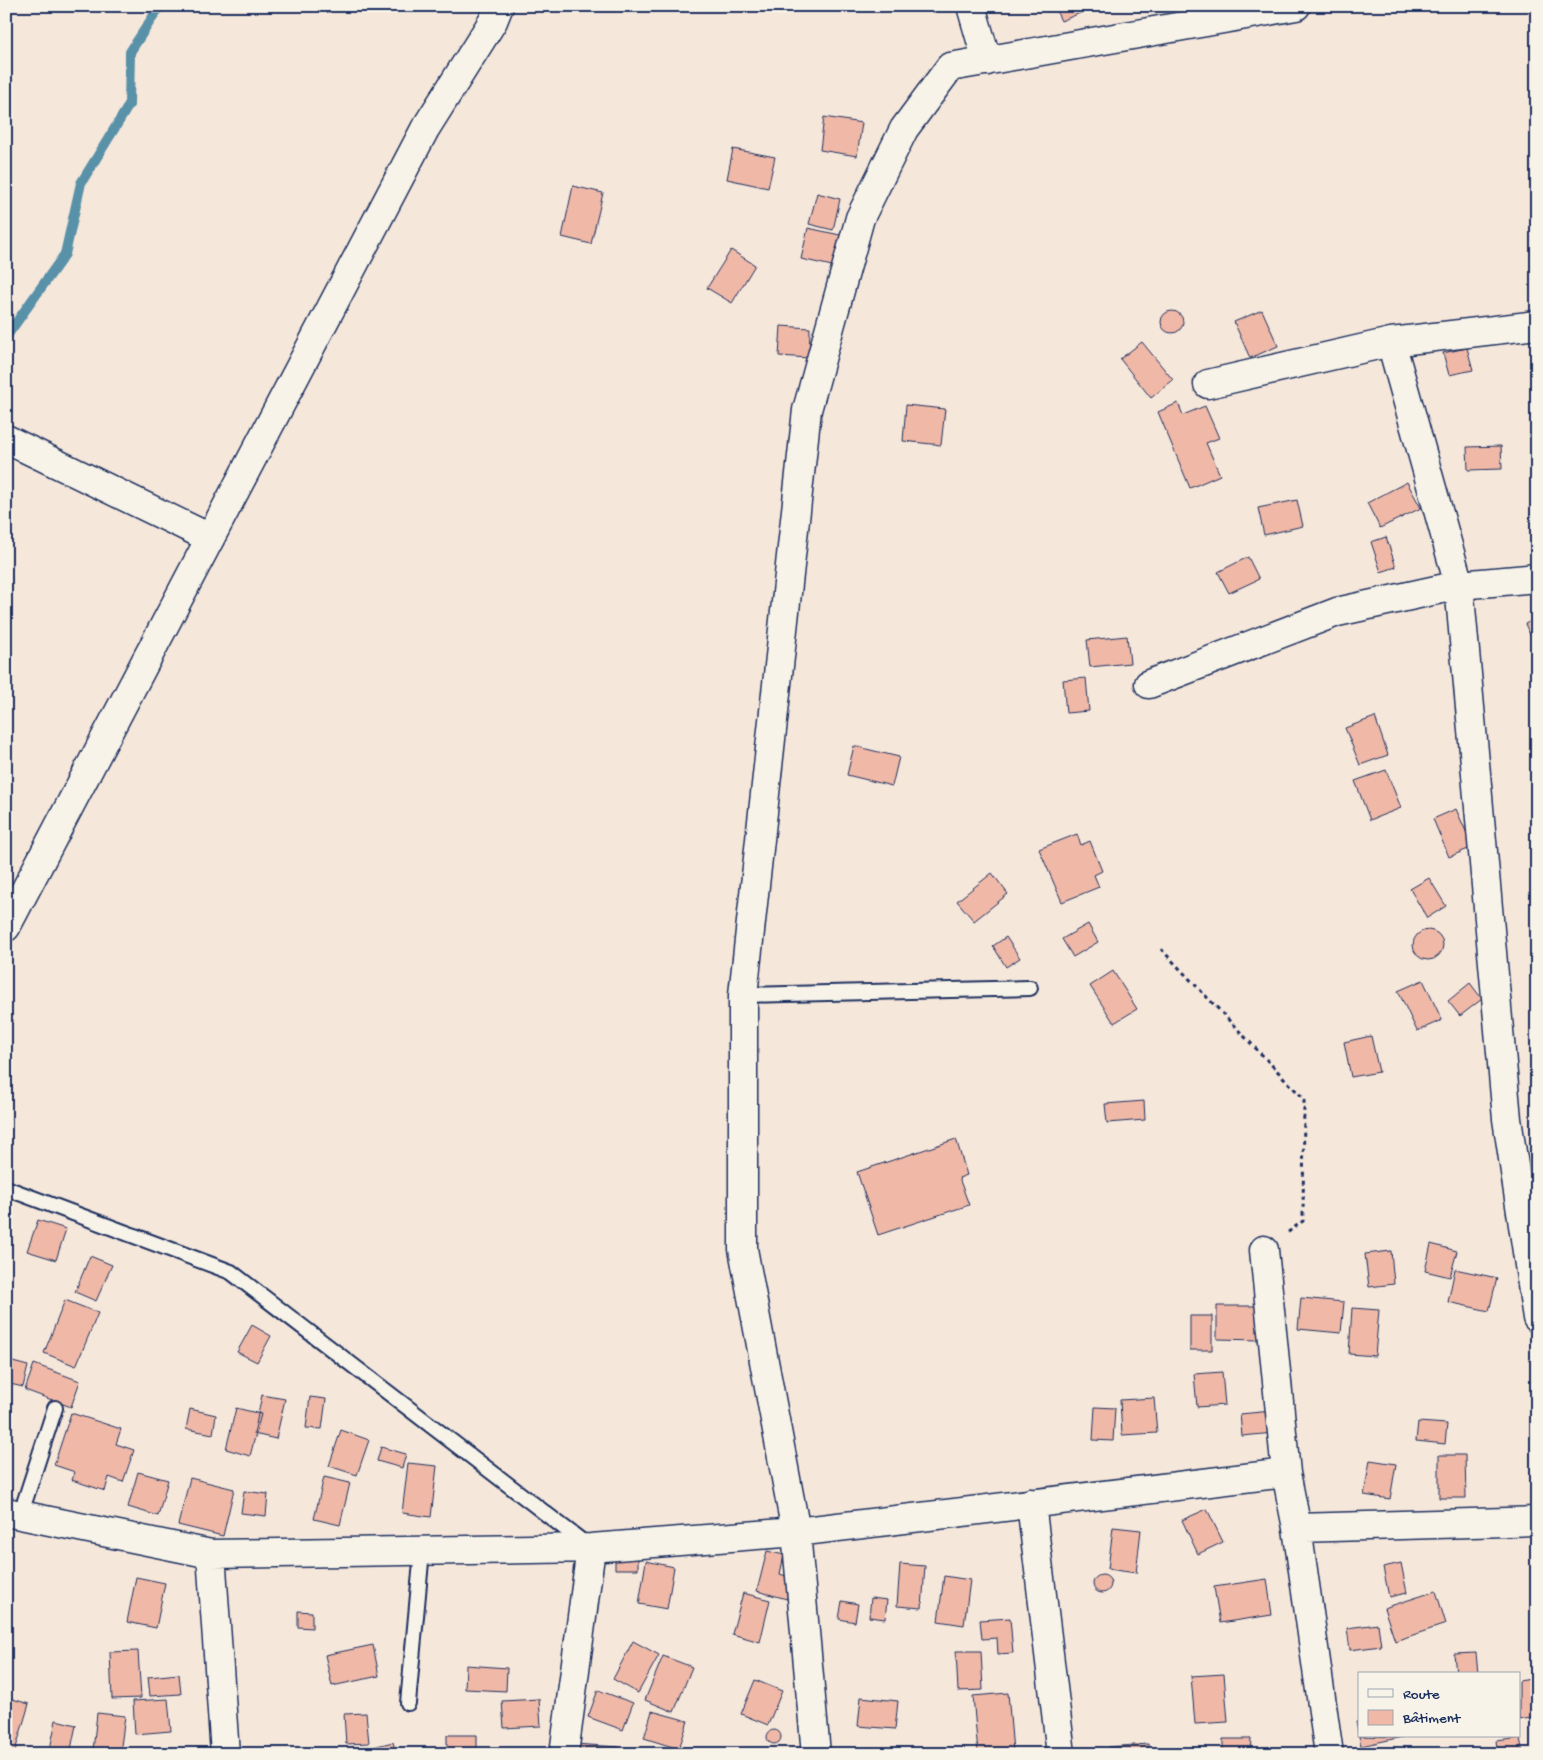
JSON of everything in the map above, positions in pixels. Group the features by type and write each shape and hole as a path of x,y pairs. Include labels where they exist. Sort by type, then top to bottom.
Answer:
{"street":[{"path":"6,927 425,129 493,21 499,6"},
{"path":"971,6 987,61"},
{"path":"816,1754 796,1532 743,1249 743,995 807,410 860,218 904,129 950,67 1296,6"},
{"path":"1208,384 1391,342 1537,325"},
{"path":"1391,342 1459,585 1507,1118 1537,1318"},
{"path":"6,439 210,538"},
{"path":"1150,684 1337,612 1459,585 1537,578"},
{"path":"1264,1250 1286,1473 1297,1528 1329,1754"},
{"path":"13,1514 211,1554 591,1548 796,1532 1286,1473"},
{"path":"1031,1503 1061,1754"},
{"path":"1297,1528 1537,1521"},
{"path":"564,1754 591,1548"},
{"path":"211,1554 225,1754"}],"lane":[{"path":"743,995 1030,988"},
{"path":"6,1188 231,1272 591,1548"},
{"path":"13,1514 55,1408"},
{"path":"408,1703 422,1550"}],"path":[{"path":"1161,949 1304,1099 1303,1221 1264,1250"}],"building":[{"path":"1054,6 1097,6 1061,21"},
{"path":"824,117 862,123 857,156 820,150"},
{"path":"733,149 775,157 768,188 727,179"},
{"path":"573,186 603,193 591,244 562,237"},
{"path":"817,193 840,199 833,230 809,224"},
{"path":"808,228 849,237 841,268 801,259"},
{"path":"731,250 755,265 732,303 707,288"},
{"path":"1262,310 1278,346 1250,358 1234,322"},
{"path":"1168,311 1176,311 1183,318 1183,326 1176,333 1168,333 1161,326 1161,318"},
{"path":"781,326 810,328 809,358 779,356"},
{"path":"1142,342 1173,380 1151,398 1120,359"},
{"path":"1467,348 1473,370 1449,375 1443,353"},
{"path":"1178,403 1183,415 1205,406 1219,438 1206,443 1220,475 1190,488 1158,412"},
{"path":"906,405 945,409 941,445 903,441"},
{"path":"1501,446 1502,469 1468,470 1467,447"},
{"path":"1407,482 1421,508 1380,528 1367,503"},
{"path":"1297,500 1303,526 1264,535 1258,508"},
{"path":"1386,537 1396,567 1381,572 1371,542"},
{"path":"1248,557 1259,579 1229,593 1218,572"},
{"path":"1537,618 1537,649 1525,624"},
{"path":"1127,636 1130,663 1090,667 1087,640"},
{"path":"1086,678 1089,711 1066,713 1063,680"},
{"path":"1375,717 1388,755 1360,765 1345,728"},
{"path":"854,746 899,757 892,786 847,775"},
{"path":"1386,770 1401,808 1370,820 1355,781"},
{"path":"1456,809 1473,847 1449,857 1433,819"},
{"path":"1077,834 1081,845 1090,841 1102,871 1094,875 1099,887 1062,902 1039,849"},
{"path":"992,873 1008,894 974,921 957,901"},
{"path":"1429,878 1446,906 1427,918 1410,889"},
{"path":"1088,924 1098,942 1073,957 1062,939"},
{"path":"1428,930 1439,934 1443,945 1439,956 1428,960 1417,956 1413,945 1417,934"},
{"path":"1006,937 1020,958 1006,967 993,946"},
{"path":"1113,971 1137,1009 1114,1023 1090,986"},
{"path":"1423,980 1442,1020 1417,1031 1398,991"},
{"path":"1470,983 1482,999 1460,1016 1448,1001"},
{"path":"1371,1036 1379,1072 1351,1077 1344,1042"},
{"path":"1144,1101 1145,1120 1107,1123 1105,1104"},
{"path":"956,1139 967,1175 959,1178 969,1205 878,1235 857,1172"},
{"path":"38,1220 66,1229 56,1260 27,1251"},
{"path":"1431,1244 1457,1251 1450,1277 1425,1271"},
{"path":"1391,1251 1394,1284 1369,1287 1365,1254"},
{"path":"90,1256 112,1265 96,1301 75,1292"},
{"path":"1455,1269 1497,1278 1489,1311 1448,1302"},
{"path":"1301,1298 1344,1302 1341,1333 1298,1329"},
{"path":"65,1300 98,1313 76,1366 44,1353"},
{"path":"1217,1306 1261,1306 1260,1340 1217,1339"},
{"path":"1352,1308 1379,1310 1375,1356 1349,1354"},
{"path":"1190,1316 1212,1316 1212,1350 1190,1350"},
{"path":"252,1325 271,1336 257,1362 237,1352"},
{"path":"9,1361 28,1366 23,1387 6,1383"},
{"path":"34,1364 80,1381 71,1407 25,1390"},
{"path":"1222,1372 1225,1405 1197,1407 1194,1374"},
{"path":"262,1395 285,1399 276,1439 254,1434"},
{"path":"310,1397 326,1399 322,1429 306,1428"},
{"path":"1154,1398 1157,1433 1122,1435 1120,1400"},
{"path":"1095,1407 1115,1408 1113,1441 1093,1440"},
{"path":"236,1408 261,1414 250,1456 226,1449"},
{"path":"190,1409 216,1415 213,1434 186,1429"},
{"path":"1272,1411 1274,1433 1242,1436 1240,1414"},
{"path":"71,1413 121,1429 116,1444 134,1450 123,1482 109,1477 105,1491 72,1480 75,1472 54,1465"},
{"path":"1418,1422 1447,1424 1445,1444 1416,1441"},
{"path":"341,1430 369,1440 357,1475 329,1466"},
{"path":"381,1447 406,1454 402,1468 377,1461"},
{"path":"1439,1455 1465,1455 1466,1498 1439,1498"},
{"path":"1370,1460 1396,1464 1390,1499 1364,1495"},
{"path":"408,1463 437,1466 431,1517 402,1513"},
{"path":"138,1472 168,1480 158,1516 128,1507"},
{"path":"324,1477 350,1483 340,1525 314,1519"},
{"path":"190,1478 234,1489 223,1536 178,1525"},
{"path":"244,1491 268,1494 266,1516 241,1513"},
{"path":"1207,1509 1223,1542 1198,1554 1182,1520"},
{"path":"1113,1527 1141,1530 1136,1573 1108,1569"},
{"path":"767,1551 784,1555 780,1574 792,1578 787,1599 757,1591"},
{"path":"615,1553 638,1554 638,1569 615,1569"},
{"path":"646,1561 674,1567 667,1609 639,1604"},
{"path":"1401,1563 1407,1593 1389,1597 1383,1567"},
{"path":"900,1564 925,1566 922,1608 897,1606"},
{"path":"1102,1575 1108,1578 1111,1584 1108,1590 1102,1593 1096,1590 1093,1584 1096,1578"},
{"path":"944,1576 970,1580 964,1625 938,1621"},
{"path":"136,1577 165,1583 156,1628 127,1622"},
{"path":"1267,1579 1272,1615 1220,1623 1214,1587"},
{"path":"1436,1591 1446,1624 1395,1641 1384,1608"},
{"path":"743,1593 770,1600 760,1642 732,1634"},
{"path":"871,1598 887,1600 885,1619 869,1617"},
{"path":"842,1601 858,1604 855,1622 839,1619"},
{"path":"298,1611 312,1612 312,1628 298,1627"},
{"path":"1010,1618 1013,1653 998,1654 997,1638 982,1639 980,1620"},
{"path":"1378,1624 1381,1646 1350,1650 1347,1628"},
{"path":"633,1641 659,1655 638,1693 613,1679"},
{"path":"373,1645 379,1676 332,1686 325,1655"},
{"path":"138,1651 141,1698 112,1699 110,1652"},
{"path":"956,1651 981,1651 983,1690 958,1691"},
{"path":"1476,1653 1478,1672 1456,1672 1454,1654"},
{"path":"663,1656 692,1667 674,1712 645,1700"},
{"path":"466,1665 507,1668 506,1691 465,1689"},
{"path":"179,1674 181,1694 150,1696 148,1677"},
{"path":"1224,1674 1228,1722 1195,1724 1191,1676"},
{"path":"1537,1678 1537,1717 1520,1720 1520,1681"},
{"path":"755,1680 782,1691 768,1725 741,1714"},
{"path":"598,1690 633,1703 623,1730 588,1717"},
{"path":"1008,1693 1013,1751 978,1753 973,1696"},
{"path":"6,1697 29,1704 15,1751 6,1748"},
{"path":"861,1697 898,1701 895,1729 858,1726"},
{"path":"168,1699 171,1731 135,1734 133,1701"},
{"path":"539,1699 541,1726 504,1728 502,1701"},
{"path":"652,1711 688,1721 679,1749 644,1738"},
{"path":"97,1713 125,1716 120,1754 93,1751"},
{"path":"366,1713 369,1743 346,1744 344,1714"},
{"path":"56,1720 76,1725 70,1754 49,1754"},
{"path":"771,1730 777,1730 781,1737 777,1744 771,1744 767,1740 767,1734"},
{"path":"447,1735 477,1735 477,1754 447,1754"},
{"path":"1359,1738 1397,1738 1361,1746"},
{"path":"1520,1738 1523,1754 1498,1754 1496,1741"},
{"path":"1223,1739 1251,1739 1250,1754 1223,1754"},
{"path":"393,1742 396,1754 345,1754"},
{"path":"575,1744 619,1747 618,1754 574,1754"},
{"path":"1148,1744 1149,1754 1109,1754 1108,1747"}],"waterway":[{"path":"6,337 65,254 81,183 129,105 130,52 160,6"}]}
